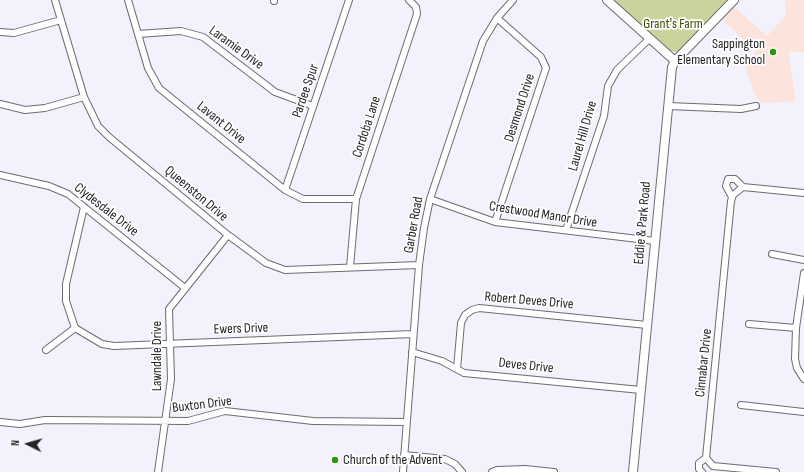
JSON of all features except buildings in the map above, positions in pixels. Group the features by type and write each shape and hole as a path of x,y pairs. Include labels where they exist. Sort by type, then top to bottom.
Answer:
{"street":[{"name":"Queenston Drive","path":"55,0 84,98 93,118 109,137 228,235 266,263 285,270 420,265"},
{"name":"Lavant Drive","path":"128,0 148,68 159,88 285,190 302,199 356,199"},
{"name":"Pardee Spur","path":"285,190 349,0"},
{"name":"Cordoba Lane","path":"350,267 356,199 417,14 416,6 409,0"},
{"name":"Garber Road","path":"402,472 420,265 424,228 430,199 483,41 497,18 513,0"},
{"path":"607,0 675,60 734,0"},
{"name":"Desmond Drive","path":"495,222 546,68 541,57 497,18"},
{"path":"0,32 14,33 61,20"},
{"name":"Laramie Drive","path":"138,34 181,31 203,37 274,92 313,106"},
{"name":"Laurel Hill Drive","path":"566,230 604,116 608,86 617,70 649,38"},
{"name":"Eddie & Park Road","path":"633,472 668,106 672,67 675,60"},
{"path":"0,104 26,110 45,108 84,98"},
{"path":"668,106 741,109 756,106"},
{"name":"Clydesdale Drive","path":"0,175 60,189 185,288"},
{"name":"Cinnabar Drive","path":"702,472 699,469 699,463 706,458 732,197 726,186 728,179 736,179 743,187"},
{"path":"732,197 743,187 804,193"},
{"name":"Crestwood Manor Drive","path":"430,199 495,222 584,231 603,236 655,241"},
{"path":"46,350 75,328 66,301 66,284 84,207"},
{"name":"Lawndale Drive","path":"158,472 171,379 169,309 228,235"},
{"path":"772,254 804,260"},
{"path":"804,273 796,328 795,359 797,368 804,379"},
{"name":"Robert Deves Drive","path":"457,370 461,323 465,315 472,310 479,308 647,325"},
{"path":"749,324 796,328"},
{"name":"Ewers Drive","path":"75,328 97,341 114,346 413,334"},
{"name":"Deves Drive","path":"412,352 442,361 464,373 640,390"},
{"path":"740,406 804,412"},
{"name":"Buxton Drive","path":"0,422 20,424 45,420 188,421 225,411 314,421 406,422"},
{"path":"404,455 446,459 455,464 462,472"},
{"path":"706,458 713,466 776,472"},
{"path":"708,472 713,466"},
{"path":"492,472 497,470 554,472"}],"shaded area":[{"name":"Sappington Elementary School","path":"785,0 804,0 804,52 789,51 795,101 763,103 756,98 745,66 756,51 720,18 733,6 767,36 786,16"}],"green space":[{"name":"Grant's Farm","path":"611,0 730,0 680,51 675,52 667,50"}],"place":[{"name":"Sappington Elementary School","path":"773,52"},
{"name":"Church of the Advent","path":"335,460"}]}
